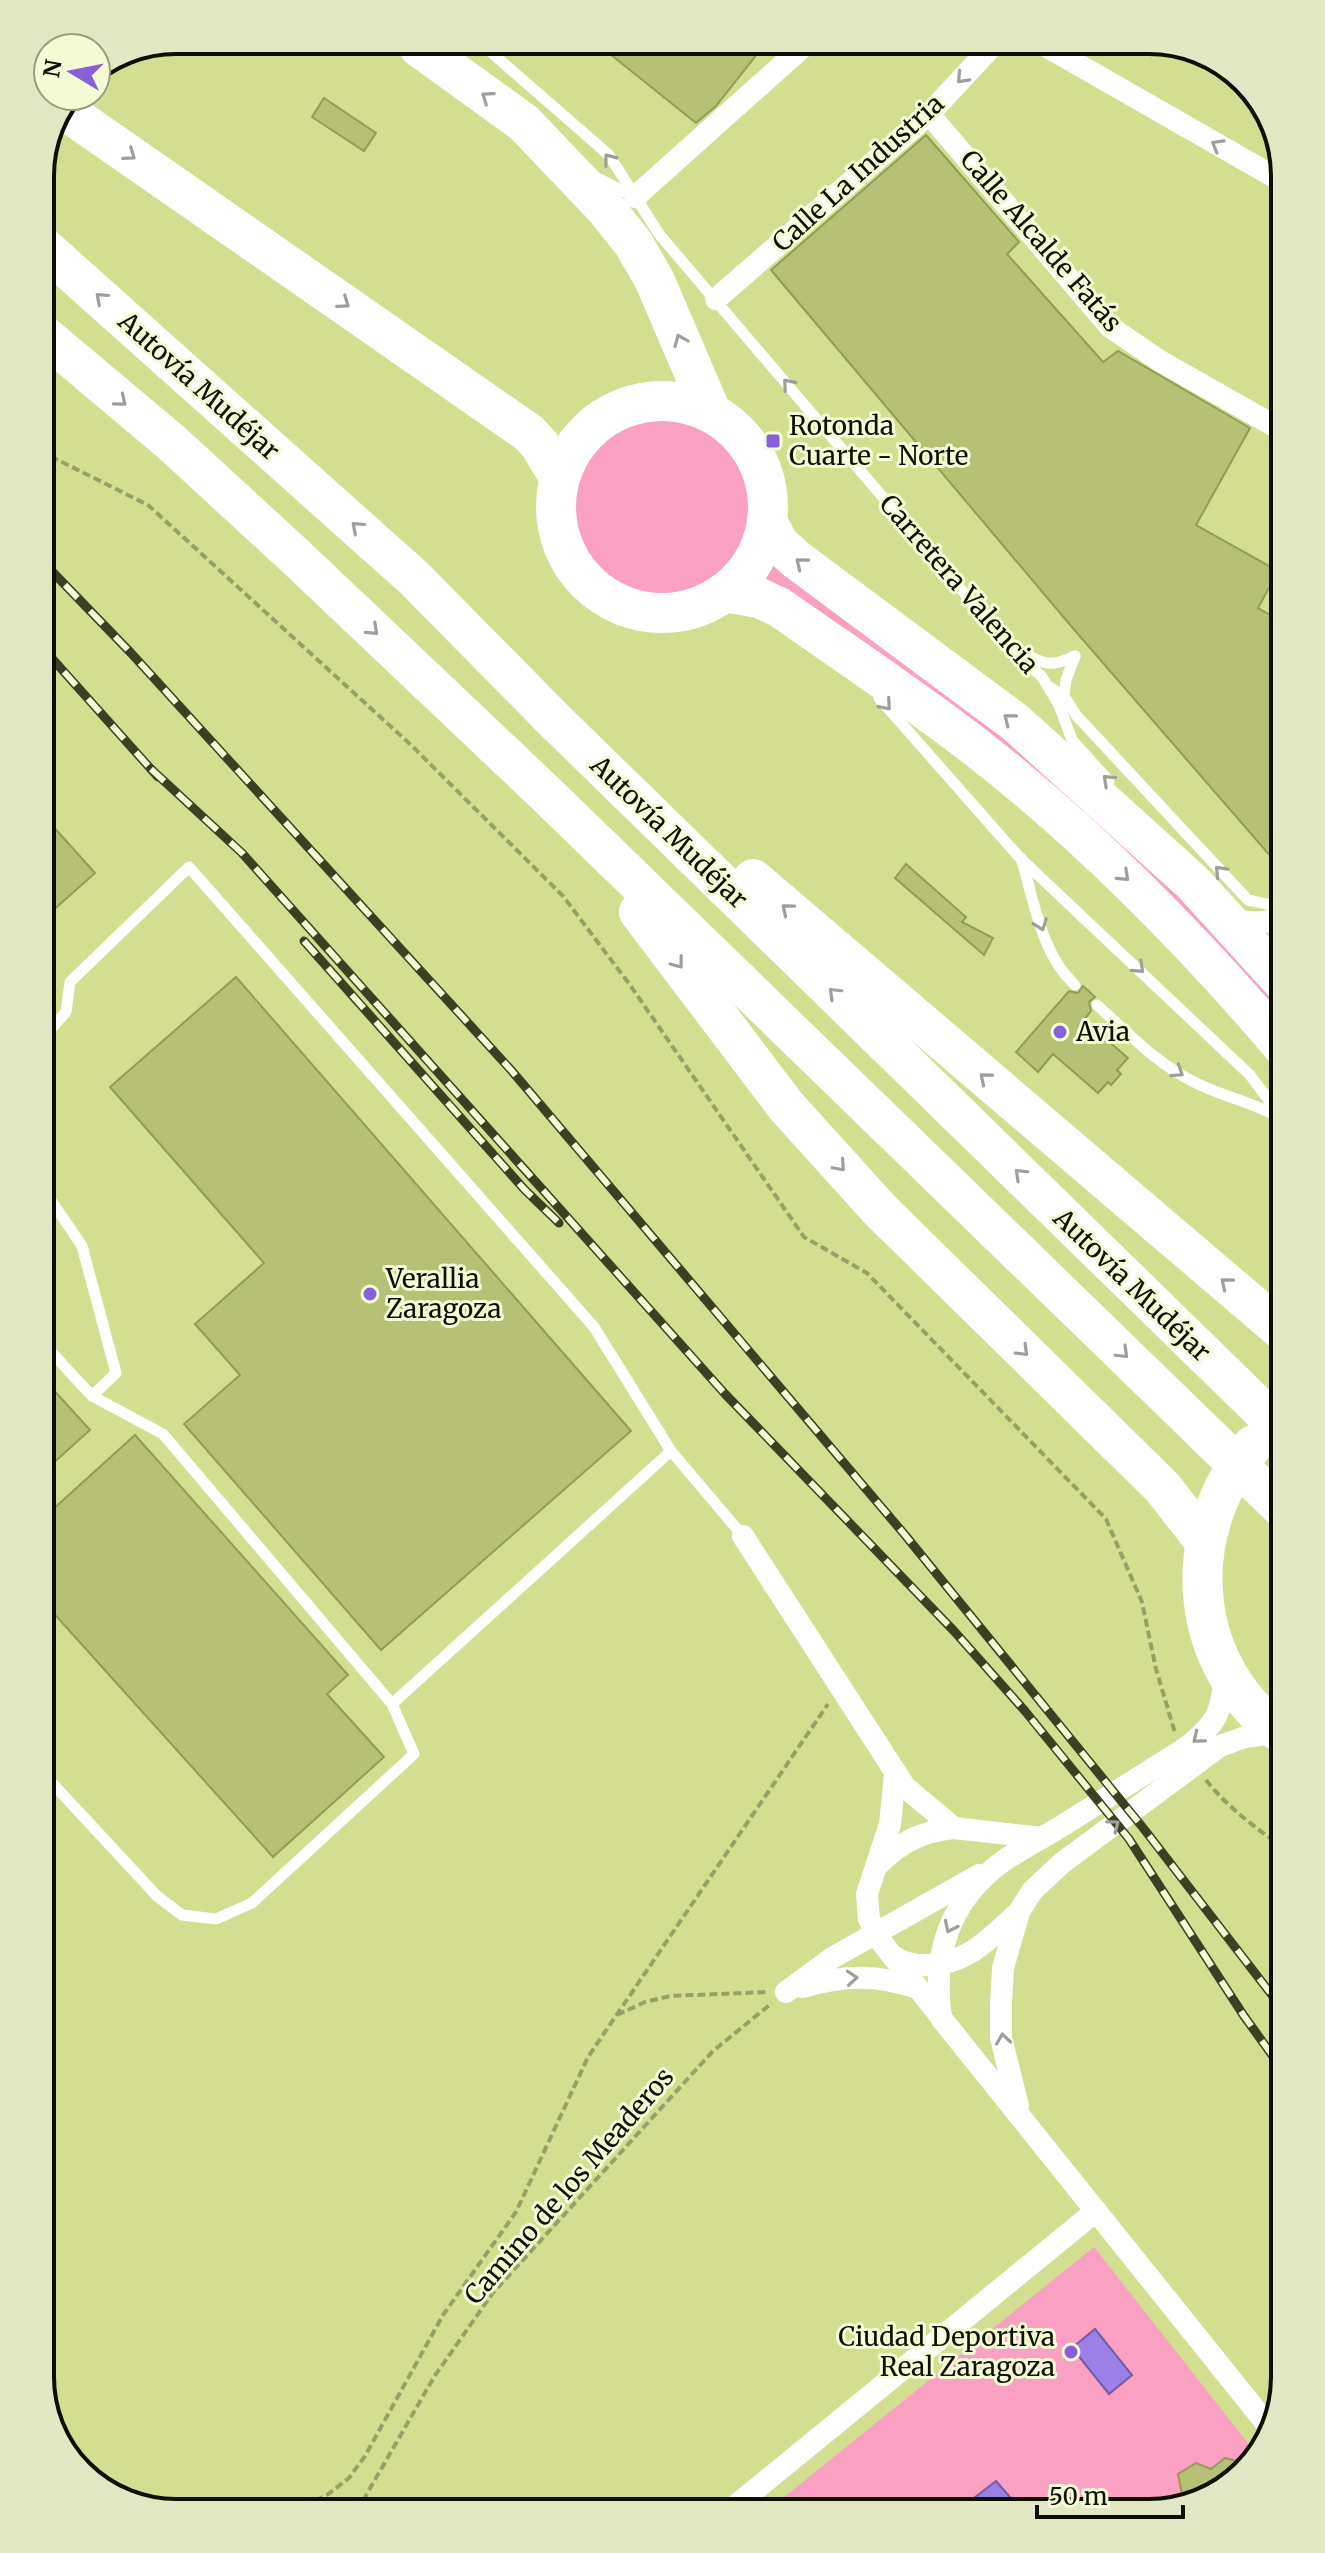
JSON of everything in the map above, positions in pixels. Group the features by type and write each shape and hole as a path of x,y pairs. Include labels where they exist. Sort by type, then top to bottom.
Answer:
{"highway":[{"path":"429,54 524,123 606,209 633,243 654,279 711,412"},
{"path":"71,115 529,433 559,477"},
{"name":"Autovía Mudéjar","path":"54,257 415,579 552,718 1270,1411"},
{"path":"54,344 172,443 544,792 1271,1497"},
{"path":"659,400 686,402 711,412 742,436 758,462 767,491 767,521 759,549 745,573 725,592 699,607 656,613 641,612 613,602 589,585 571,563 559,535 555,506 559,477 570,452 586,431 608,415 632,404 659,400"},
{"path":"767,521 779,544 797,560 1016,723 1193,883 1271,969"},
{"path":"415,579 560,705 644,786 1271,1321"},
{"path":"725,592 759,598 779,607 981,751 1083,838 1181,933 1271,1033"},
{"path":"544,792 567,830 622,889 786,1106 880,1210 1163,1488 1205,1542"},
{"path":"1270,1411 1256,1441 1229,1477 1210,1519 1202,1574 1204,1607 1215,1649 1225,1669 1258,1714 1271,1725"}],"street":[{"path":"635,197 795,54"},
{"name":"Calle La Industria","path":"716,299 929,114 985,54"},
{"path":"1060,54 1271,175"},
{"name":"Calle Alcalde Fatás","path":"929,114 1110,327 1160,361 1271,424"},
{"path":"1219,913 1237,920 1271,922"},
{"path":"743,1536 895,1775 919,1801 954,1828"},
{"path":"1020,2115 1001,2038 1003,1968 1019,1912 1045,1877 1189,1757 1219,1714 1225,1669"},
{"path":"786,1992 832,1958 1189,1757 1235,1739 1271,1735"},
{"path":"895,1775 890,1824 875,1867 867,1904 876,1934 1263,2420"},
{"path":"875,1867 915,1836 954,1828 1042,1838"},
{"path":"941,2018 938,1965 941,1947 971,1893 1001,1863"},
{"path":"889,1953 911,1965 938,1965 971,1954 1019,1912"},
{"path":"786,1992 829,1980 872,1976 917,1988"},
{"path":"744,2499 1096,2211"}],"lane":[{"name":"Carretera Valencia","path":"493,54 609,155 659,234 1006,642 1042,677 1059,705 1072,740 1091,764 1122,792"},
{"path":"524,123 579,161"},
{"path":"592,172 604,182 635,197"},
{"path":"1006,642 1042,664 1063,662 1075,656 1064,696"},
{"path":"835,646 865,682"},
{"path":"1047,686 1064,696 1076,715 1248,900 1271,905"},
{"path":"876,694 1020,858 1250,1075 1271,1102"},
{"path":"1168,846 1193,883"},
{"path":"1020,858 1050,950 1062,974 1075,985"},
{"path":"54,1025 66,1012 70,982 189,867 594,1327 671,1451 743,1536"},
{"path":"1097,1005 1177,1073 1271,1112"},
{"path":"54,1205 82,1246 116,1373 92,1396"},
{"path":"54,1355 92,1396 163,1434 392,1704 414,1754 252,1903 216,1919 182,1915 157,1896 54,1785"},
{"path":"392,1704 671,1451"}],"path":[{"path":"54,458 148,505 411,745 563,896 630,985 804,1237 867,1273 1106,1519 1142,1602 1171,1726 1218,1796 1271,1839"},
{"path":"319,2499 349,2478 365,2456 443,2315 516,2212 588,2057 841,1686"},
{"path":"615,2016 645,2002 670,1996 786,1992"},
{"name":"Camino de los Meaderos","path":"364,2499 434,2377 492,2294 713,2051 786,1992"}],"shaded area":[{"path":"662,415 696,422 712,430 725,442 737,455 745,471 752,505 745,539 737,555 725,568 712,580 696,588 662,595 628,588 612,580 599,568 587,555 579,539 572,505 579,471 587,455 599,442 612,430 628,422"},
{"path":"771,562 970,703 1271,982 1271,1018 873,655 766,578 764,573"},
{"name":"Ciudad Deportiva Real Zaragoza","path":"1094,2247 1250,2445 1241,2458 1210,2483 1173,2497 782,2499"},
{"path":"1095,2329 1132,2375 1109,2394 1072,2348"},
{"path":"996,2481 1012,2499 973,2499"}],"building":[{"path":"610,54 757,54 716,106 696,123"},
{"path":"324,98 376,133 364,151 312,117"},
{"path":"926,135 1019,242 1007,254 1103,362 1118,351 1250,428 1196,525 1271,567 1271,584 1258,608 1271,615 1271,857 1071,626 771,270"},
{"path":"54,828 95,873 54,910"},
{"path":"906,864 966,917 962,922 993,938 984,955 895,878"},
{"name":"Verallia Zaragoza","path":"236,977 631,1431 381,1650 184,1424 240,1375 195,1324 264,1263 110,1087"},
{"name":"Avia","path":"1083,986 1095,997 1089,1002 1091,1011 1084,1020 1128,1058 1117,1070 1121,1074 1098,1093 1053,1054 1038,1072 1016,1052 1069,991 1078,993"},
{"path":"54,1390 90,1430 54,1462"},
{"path":"135,1435 348,1675 327,1694 384,1757 273,1857 54,1614 54,1508"},
{"path":"1225,2458 1237,2461 1210,2483 1182,2494 1178,2474 1196,2463 1211,2469"}],"railway":[{"path":"54,573 131,653 511,1070 905,1535 1144,1829 1271,1994"},
{"path":"54,661 158,777"},
{"path":"151,769 242,853 726,1395 954,1631 1025,1711 1129,1839 1271,2054"},
{"path":"304,941 524,1189 559,1223"}],"place":[{"name":"Rotonda Cuarte - Norte","path":"773,441"},
{"name":"Avia","path":"1060,1032"},
{"name":"Verallia Zaragoza","path":"370,1294"},
{"name":"Ciudad Deportiva Real Zaragoza","path":"1071,2352"}]}
